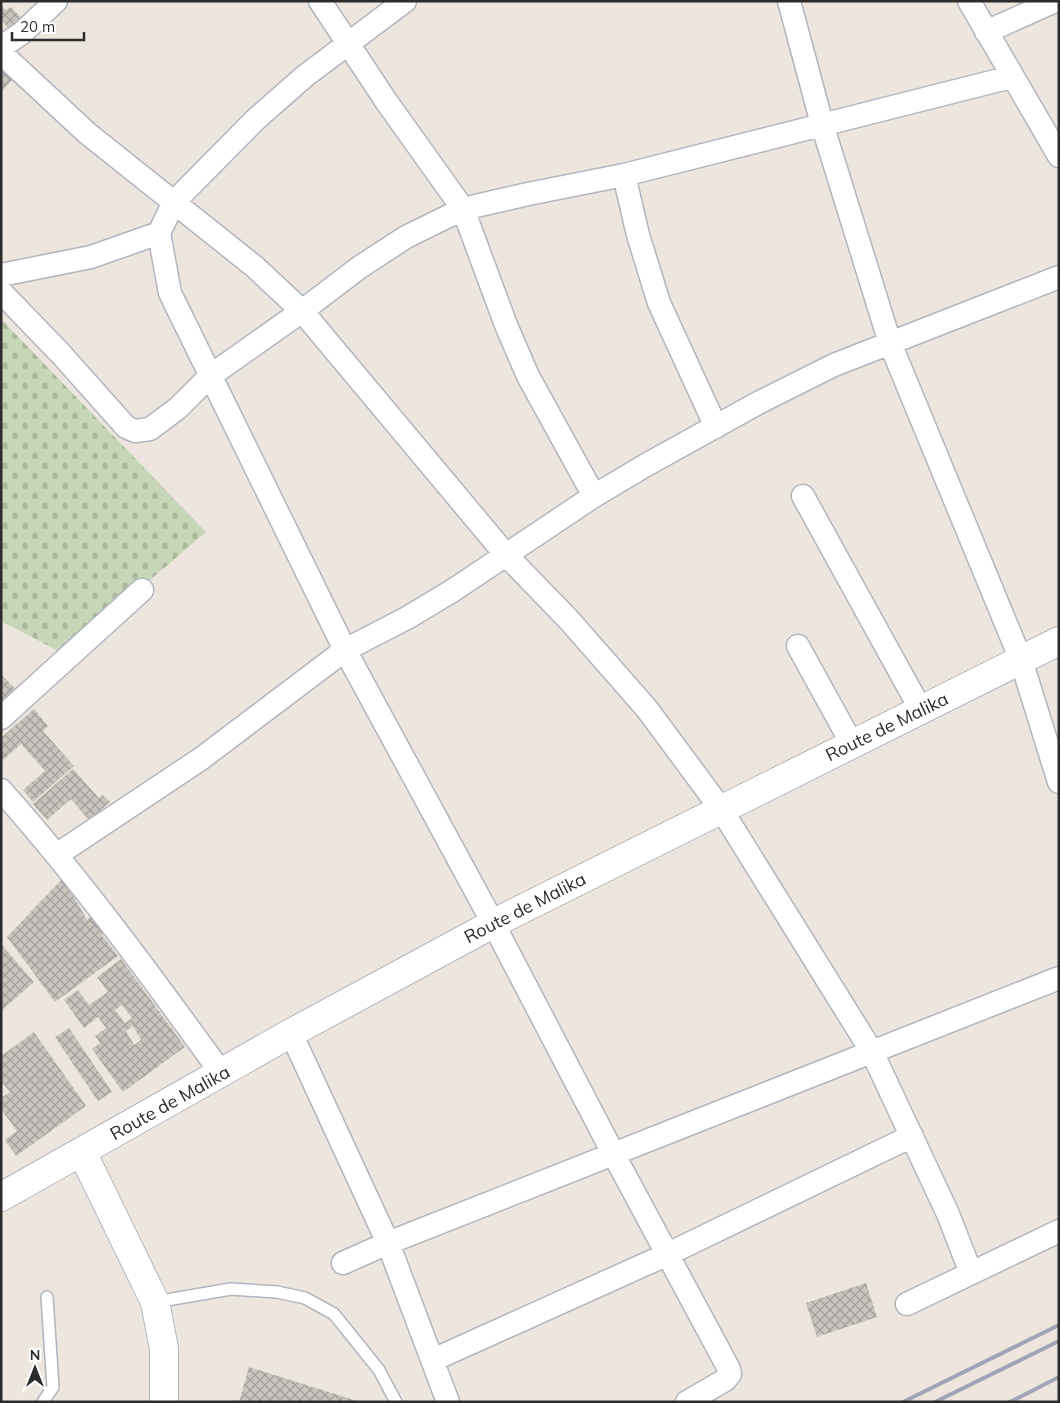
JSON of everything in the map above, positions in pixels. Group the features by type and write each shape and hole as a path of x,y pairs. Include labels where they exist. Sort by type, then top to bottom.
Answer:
{"main road":[{"name":"Route de Malika","path":"1,1197 292,1033 494,923 1059,641"},
{"path":"82,1152 156,1302 164,1350 164,1402"}],"street":[{"path":"1,47 22,33 56,1"},
{"path":"320,1 386,101 463,209 503,316 528,376 594,496"},
{"path":"405,1 305,76 255,120 174,202 159,233 170,293 345,650 494,923 730,1374 725,1380 687,1402"},
{"path":"789,1 822,124 890,343 1021,660 1059,782"},
{"path":"969,1 1059,156"},
{"path":"986,32 1054,1"},
{"path":"1,52 88,133 254,267 302,312 506,555 569,620 647,709 721,810 872,1052 948,1214 971,1273"},
{"path":"1,292 60,353 126,427 135,431 150,429 178,408 210,376 302,312 381,252 436,221 463,209 624,175 1012,77"},
{"path":"624,175 638,235 659,303 716,427"},
{"path":"1,275 91,257 159,233"},
{"path":"58,854 202,758 345,650 407,618 594,496 716,427 834,365 1059,277"},
{"path":"803,496 921,710"},
{"path":"1,718 142,590"},
{"path":"798,646 852,744"},
{"path":"1,790 58,854 141,962 222,1074"},
{"path":"343,1263 388,1243 1059,978"},
{"path":"292,1033 388,1243 448,1402"},
{"path":"433,1360 668,1254 912,1136"},
{"path":"907,1304 1059,1231"}],"lane":[{"path":"156,1302 230,1288 277,1292 305,1298 334,1314 379,1370 396,1402"},
{"path":"43,1402 53,1387 47,1297"}],"green space":[{"path":"1,319 206,532 64,654 1,621"}],"building":[{"path":"1,6 6,10 11,7 25,22 14,34 1,20"},
{"path":"1,62 16,76 1,92"},
{"path":"3,676 18,692 1,705 1,678"},
{"path":"34,709 48,726 43,731 74,766 33,802 23,790 45,771 21,744 1,762 1,738"},
{"path":"73,769 99,798 103,795 110,802 89,820 71,799 47,820 33,804"},
{"path":"63,878 87,920 93,915 106,932 102,935 118,956 55,1002 7,937"},
{"path":"1,944 34,982 1,1011"},
{"path":"121,959 185,1047 123,1092 92,1049 100,1043 95,1036 106,1028 98,1017 84,1028 64,1000 78,990 89,1005 108,992 97,977","holes":["122,1005 132,1018 125,1023 115,1010","133,1026 141,1040 134,1045 126,1031"]},
{"path":"69,1028 112,1092 98,1101 55,1037"},
{"path":"34,1032 86,1106 16,1156 5,1140 17,1131 1,1109 1,1098 10,1092 1,1081 1,1056"},
{"path":"866,1283 877,1317 817,1337 806,1303"},
{"path":"249,1367 357,1401 357,1402 239,1402"}],"railway":[{"path":"903,1402 1059,1325"},
{"path":"935,1402 1059,1341"},
{"path":"1010,1402 1059,1377"}]}
